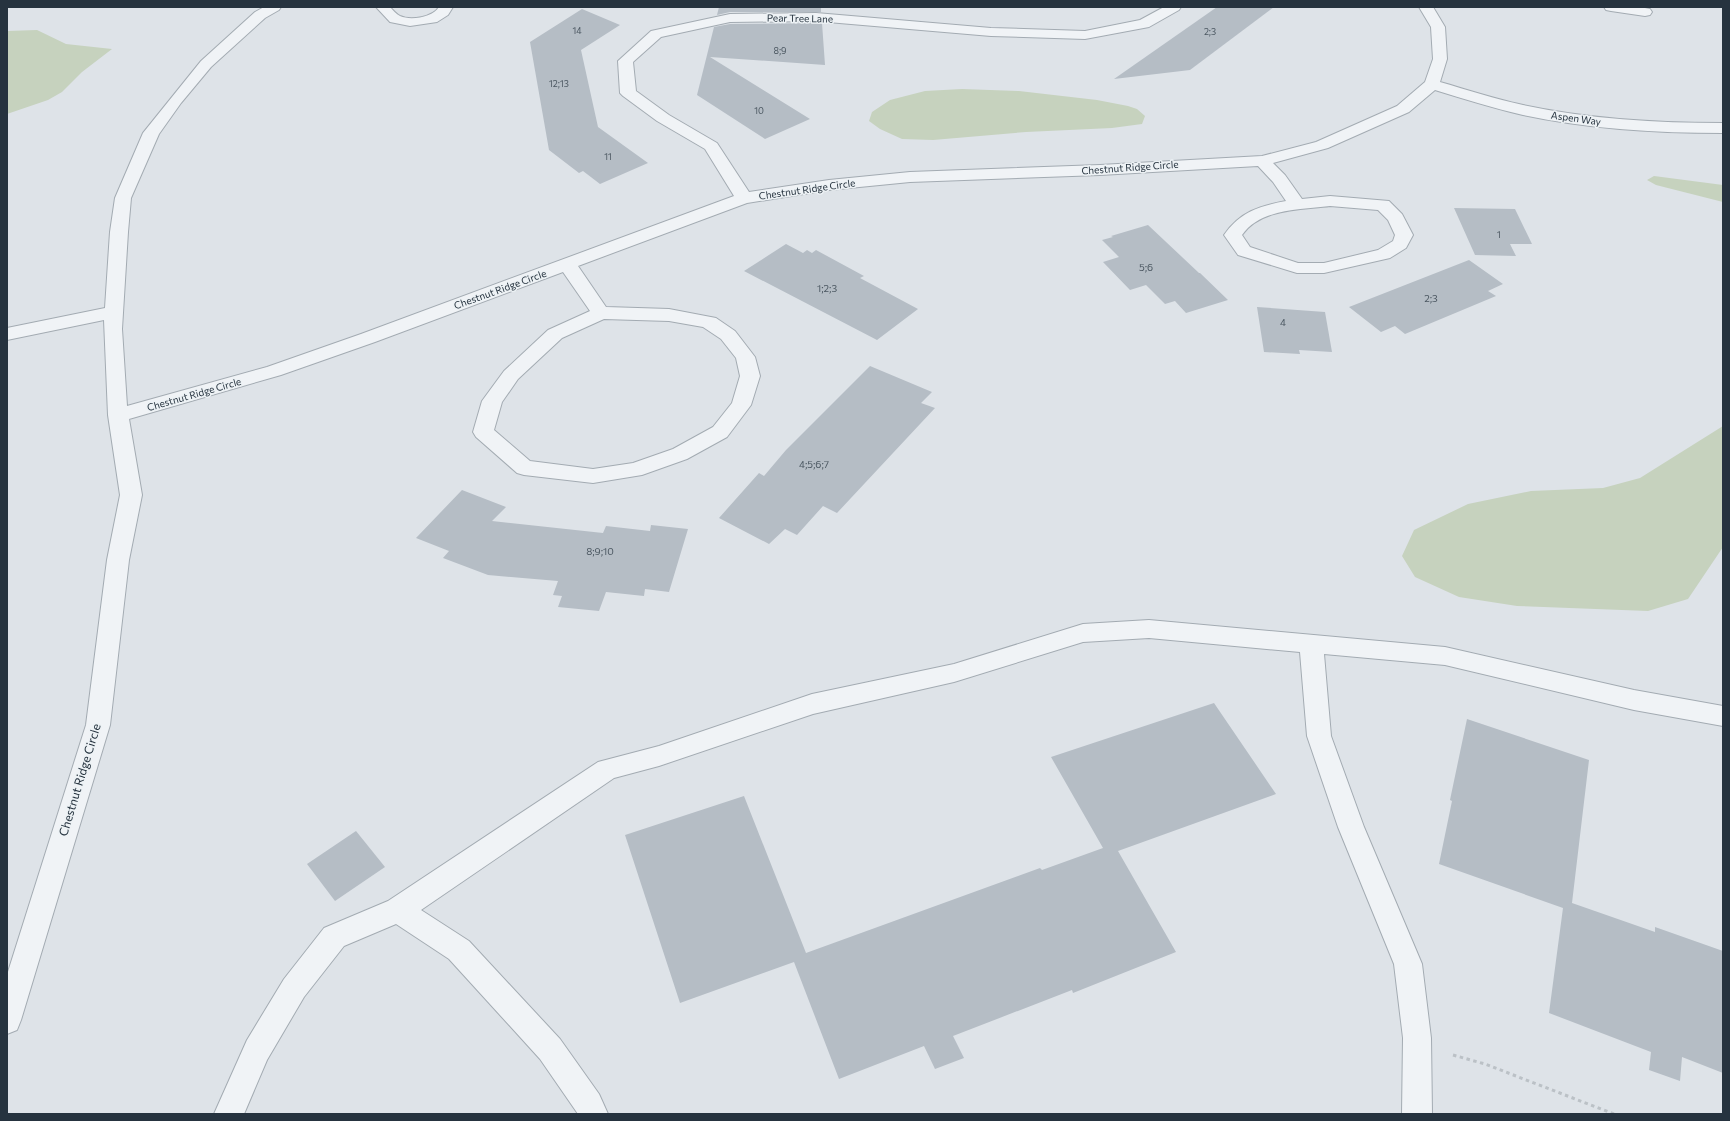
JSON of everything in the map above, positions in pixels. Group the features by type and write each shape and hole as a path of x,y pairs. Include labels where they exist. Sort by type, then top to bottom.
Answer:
{"street":[{"name":"Chestnut Ridge Circle","path":"7,1020 98,724 118,560 131,495 118,415 113,329 119,232 123,198 151,133 206,64 260,16 274,7"},
{"path":"383,7 388,14 397,20 418,22 434,19 445,10 446,7"},
{"name":"Pear Tree Lane","path":"744,198 711,146 663,118 628,93 625,61 656,34 730,18 816,17 991,32 1086,35 1144,24 1174,7"},
{"path":"1426,7 1438,27 1440,59 1432,84"},
{"path":"1611,7 1645,12"},
{"name":"Chestnut Ridge Circle","path":"118,415 274,371 368,338 744,198 828,185 910,177 1100,170 1262,161 1322,145 1403,109 1432,84"},
{"name":"Aspen Way","path":"1432,84 1479,99 1522,110 1575,119 1674,129 1723,128"},
{"path":"1262,161 1279,179 1296,204"},
{"path":"1330,201 1383,206 1396,218 1404,235 1400,244 1384,254 1324,268 1297,268 1244,251 1233,236 1238,227 1247,219 1270,209 1296,204 1330,201"},
{"path":"566,264 601,313"},
{"path":"7,332 115,312"},
{"path":"601,313 669,315 709,322 728,335 745,357 750,376 741,405 720,432 680,454 635,470 593,476 524,468 482,432 492,401 512,374 555,334 601,313"},
{"path":"229,1114 260,1044 294,988 334,937 398,910 607,769 659,756 812,704 954,673 1084,633 1149,628 1445,656 1634,700 1723,716"},
{"path":"1311,644 1318,736 1351,826 1408,964 1417,1038 1417,1114"},
{"path":"398,910 460,950 550,1049 589,1104 593,1114"}],"path":[{"path":"1450,1054 1520,1077 1614,1114"}],"green space":[{"path":"37,30 66,44 112,49 82,72 62,92 48,100 7,114 7,31"},
{"path":"962,89 1019,91 1097,100 1137,109 1145,116 1142,124 1112,128 1026,132 933,140 902,139 880,129 869,121 872,112 890,100 925,91"},
{"path":"1654,176 1723,185 1723,202 1656,185 1647,180"},
{"path":"1723,426 1723,547 1688,599 1648,611 1517,606 1459,597 1415,577 1402,556 1414,530 1468,504 1531,491 1603,488 1640,478"}],"building":[{"path":"719,7 821,7 821,12 730,12 717,15"},
{"path":"1217,7 1274,7 1190,70 1114,79"},
{"path":"582,9 620,25 581,50 598,127 648,163 600,184 583,171 579,173 549,150 530,42"},
{"path":"822,23 825,65 710,57 810,119 765,139 697,95 714,27 730,24"},
{"path":"1454,208 1515,209 1532,244 1510,244 1516,256 1475,255"},
{"path":"1148,225 1228,300 1186,313 1175,301 1165,304 1146,285 1130,290 1103,262 1119,257 1102,240"},
{"path":"786,244 803,253 807,250 812,253 816,250 864,276 860,278 918,309 877,340 744,271"},
{"path":"1469,260 1503,284 1488,291 1496,296 1405,334 1395,326 1381,332 1349,307"},
{"path":"1257,307 1325,312 1332,352 1299,350 1300,354 1264,352"},
{"path":"870,366 932,392 921,403 935,408 837,513 823,506 797,535 785,529 769,544 719,518 759,473 764,476 786,450"},
{"path":"462,490 506,507 492,521 603,533 606,526 650,531 651,525 688,529 669,592 645,589 644,596 606,592 599,611 558,607 562,596 553,595 558,581 488,575 443,558 449,551 416,538"},
{"path":"1214,703 1276,794 1118,851 1176,952 1073,993 1072,990 953,1036 964,1058 935,1069 924,1046 839,1079 794,962 680,1003 625,835 744,796 806,953 1040,868 1042,870 1103,848 1051,757"},
{"path":"1467,719 1589,760 1572,903 1655,932 1655,927 1723,951 1723,1073 1682,1057 1680,1081 1649,1070 1651,1052 1549,1013 1563,908 1439,864 1452,801 1450,800"},
{"path":"356,831 385,867 335,901 307,864"}]}
